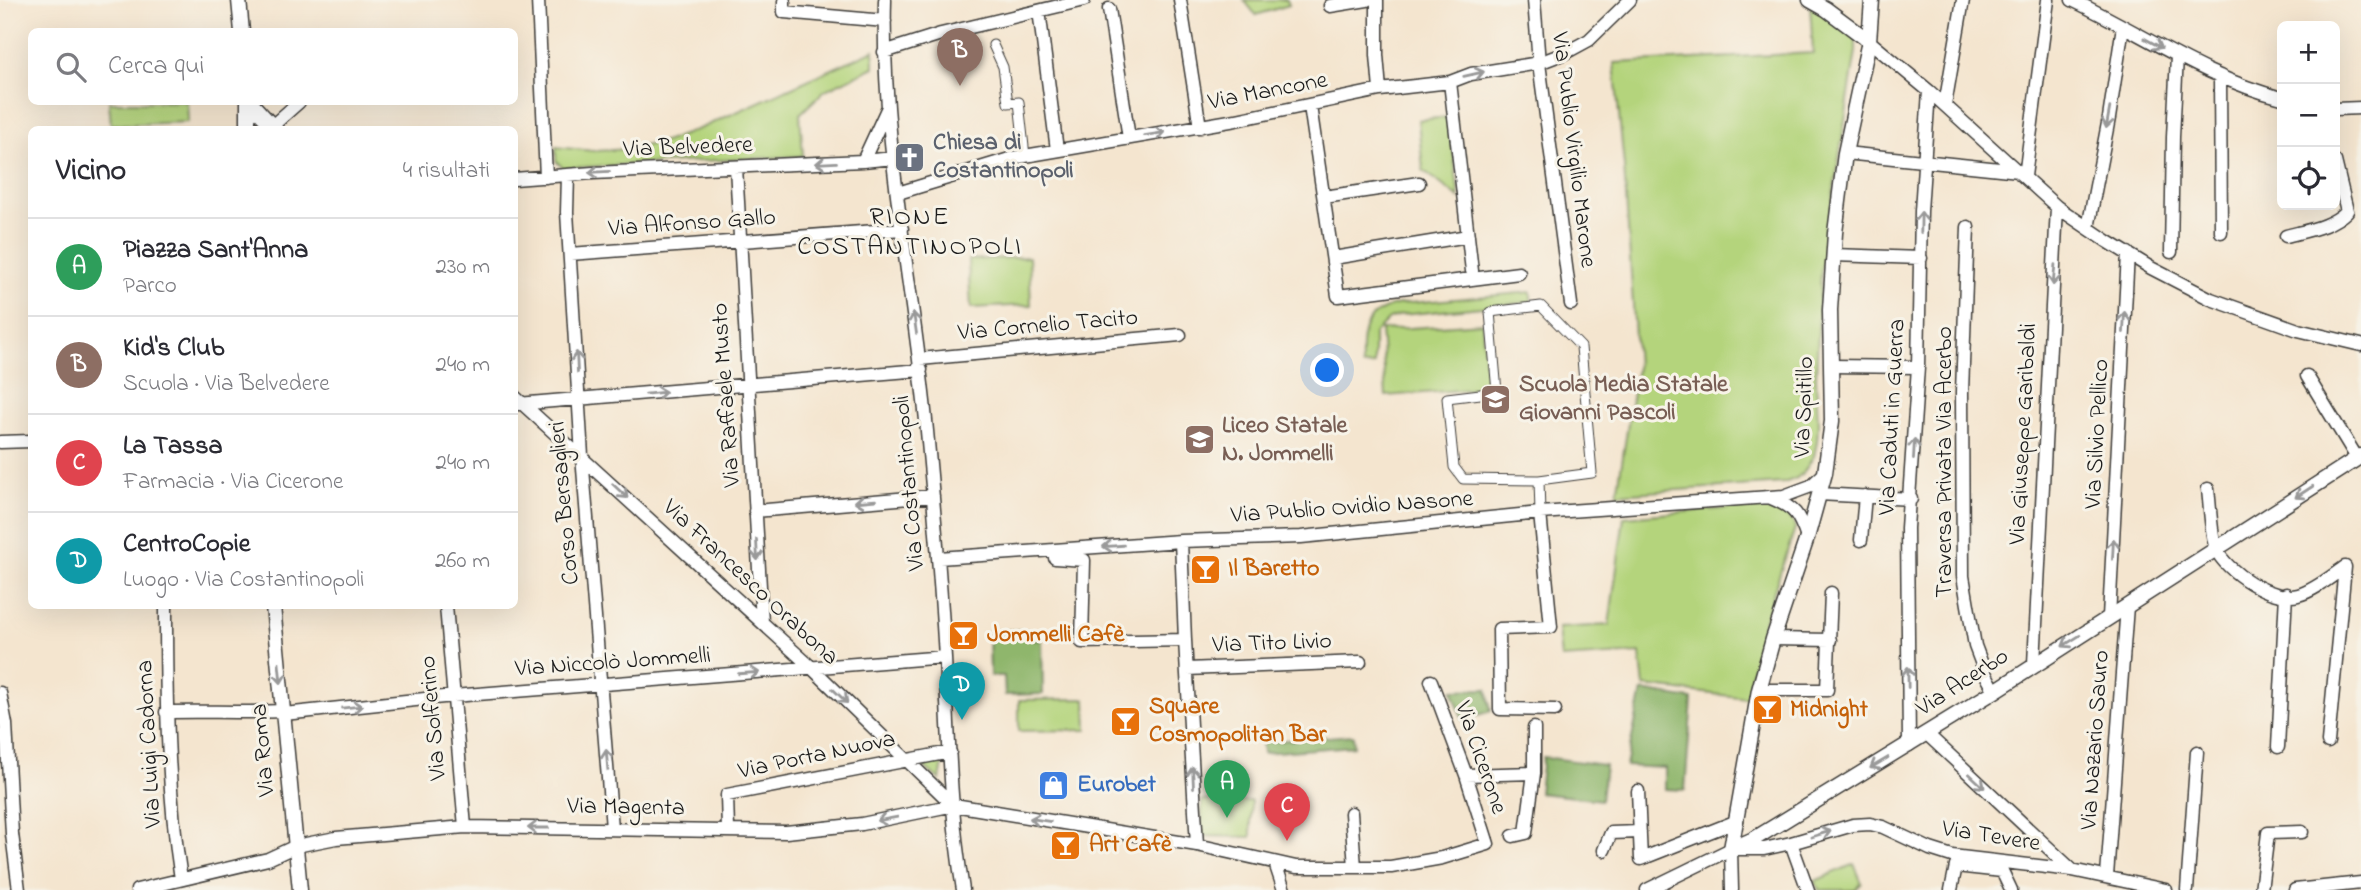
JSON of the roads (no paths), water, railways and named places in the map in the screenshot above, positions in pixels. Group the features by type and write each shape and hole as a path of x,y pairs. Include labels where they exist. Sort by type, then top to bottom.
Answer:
{"street":[{"path":"239,0 242,28"},
{"path":"538,0 546,177"},
{"path":"885,0 884,52 894,158"},
{"path":"884,52 941,34 1084,0"},
{"path":"1180,0 1200,127"},
{"path":"1329,6 1367,0"},
{"path":"1377,0 1380,90"},
{"name":"Via Publio Virgilio Marone","path":"1534,0 1539,63 1572,304"},
{"name":"Via Mancone","path":"898,193 1025,156 1200,127 1380,90 1450,82 1471,74 1539,63 1565,54 1589,40 1630,0"},
{"path":"1810,0 1869,41 1929,91 2057,207 2151,268 2211,299 2298,330 2361,345"},
{"name":"Via Spitillo","path":"1731,849 1759,690 1825,473 1832,421 1829,310 1833,255 1845,153 1869,41 1872,0"},
{"path":"1945,106 1963,0"},
{"path":"2022,174 2048,0"},
{"path":"2071,0 2097,6 2123,26 2177,56 2220,76 2277,96"},
{"path":"784,1 784,12 885,21"},
{"path":"1109,9 1129,138"},
{"path":"1040,18 1057,150"},
{"path":"2088,228 2123,26"},
{"path":"993,45 1003,67 1008,103 1019,102 1025,156"},
{"path":"2171,252 2177,56"},
{"path":"2220,76 2221,232"},
{"path":"1450,82 1472,271"},
{"name":"Via Caduti in Guerra","path":"1909,745 1907,528 1918,368 1923,162 1929,91"},
{"path":"248,126 249,105"},
{"path":"252,105 272,126"},
{"path":"276,126 296,105"},
{"path":"863,161 888,106"},
{"path":"1310,106 1338,296 1519,273"},
{"path":"2340,109 2361,108"},
{"path":"1845,153 2022,174"},
{"name":"Via Belvedere","path":"518,179 894,158"},
{"name":"Via Costantinopoli","path":"894,158 921,364 939,558 951,798 963,890"},
{"name":"Via Raffaele Musto","path":"736,167 762,622"},
{"name":"Corso Bersaglieri","path":"568,175 578,400 612,828"},
{"path":"2286,236 2338,220 2347,211 2340,182"},
{"path":"1324,197 1419,183"},
{"name":"Via Giuseppe Garibaldi","path":"2034,664 2057,207"},
{"name":"Traversa Privata Via Acerbo","path":"1968,227 1962,392 1963,576 1975,646 1995,691"},
{"name":"Via Alfonso Gallo","path":"570,254 902,229"},
{"path":"1333,258 1468,236"},
{"name":"Via Silvio Pellico","path":"2109,617 2128,253"},
{"path":"1833,255 1920,258"},
{"path":"1541,306 1581,347 1592,473 1539,480 1463,479 1454,467 1447,398 1497,392 1490,312 1541,306"},
{"name":"Via Cornelio Tacito","path":"518,401 578,400 747,384 1180,335"},
{"path":"1831,366 1918,368"},
{"path":"2307,376 2359,457"},
{"name":"Via Francesco Orabona","path":"518,402 582,456 812,668 954,806"},
{"path":"0,442 28,441"},
{"name":"Via Acerbo","path":"1731,849 1754,839 1927,734 2359,457"},
{"name":"Via Publio Ovidio Nasone","path":"939,558 1181,541 1301,537 1540,513 1768,497 1800,492 1825,473"},
{"path":"1539,480 1551,627 1499,629 1500,709 1555,710"},
{"path":"2208,489 2216,548 2231,569 2252,585 2300,595 2345,567 2328,742"},
{"path":"1819,494 1911,499"},
{"path":"755,511 933,496"},
{"path":"1861,540 1865,496"},
{"path":"1768,497 1789,506 1797,514 1807,538"},
{"path":"1181,541 1197,845"},
{"path":"1055,558 1084,560 1082,642 1185,640"},
{"path":"1759,690 1827,690 1831,593"},
{"path":"2278,747 2286,594"},
{"name":"Via Nazario Sauro","path":"2107,876 2127,606"},
{"name":"Via Luigi Cadorna","path":"166,609 166,712 172,810 181,879"},
{"name":"Via Roma","path":"273,609 300,890"},
{"name":"Via Solferino","path":"446,609 465,827"},
{"path":"1773,639 1830,640"},
{"name":"Via Niccolò Jommelli","path":"166,712 284,712 945,657"},
{"name":"Via Tito Livio","path":"1187,669 1360,662"},
{"name":"Via Cicerone","path":"954,806 1197,845 1296,867 1391,867 1442,858 1488,844 1466,775 1430,681"},
{"path":"0,693 19,890"},
{"path":"1513,836 1526,833 1534,773 1534,728"},
{"path":"1927,734 2072,870"},
{"name":"Via Porta Nuova","path":"728,830 727,796 950,752"},
{"path":"2187,890 2197,752"},
{"path":"1466,775 1534,773"},
{"path":"1638,791 1641,859 1737,821"},
{"name":"Via Magenta","path":"138,890 268,859 296,846 336,838 465,827 786,832 862,824 954,806"},
{"path":"1351,813 1355,867"},
{"name":"Via Tevere","path":"1731,849 1756,849 1791,843 1853,825 1870,824 1952,856 2072,870 2166,890"},
{"path":"1612,826 1640,829"},
{"path":"1604,850 1611,834 1640,829"},
{"path":"2261,890 2268,832 2302,832"},
{"path":"1791,843 1808,890"},
{"path":"1647,890 1731,849 1732,890"},
{"path":"1275,863 1284,890"},
{"path":"1951,890 1956,866 2002,871 2011,890"},
{"path":"2295,890 2361,883"}],"place":[{"name":"Kid's Club","path":"960,86"},
{"name":"Chiesa di Costantinopoli","path":"910,157"},
{"name":"Scuola Media Statale Giovanni Pascoli","path":"1496,399"},
{"name":"Liceo Statale N. Jommelli","path":"1199,440"},
{"name":"Il Baretto","path":"1205,569"},
{"name":"Jommelli Cafè","path":"964,635"},
{"name":"Midnight","path":"1767,710"},
{"name":"CentroCopie","path":"962,720"},
{"name":"Square Cosmopolitan Bar","path":"1126,721"},
{"name":"Eurobet","path":"1054,785"},
{"name":"Piazza Sant'Anna","path":"1227,818"},
{"name":"La Tassa","path":"1287,841"},
{"name":"Art Cafè","path":"1066,845"}],"district":[{"name":"RIONE COSTANTINOPOLI","path":"910,233"}]}
